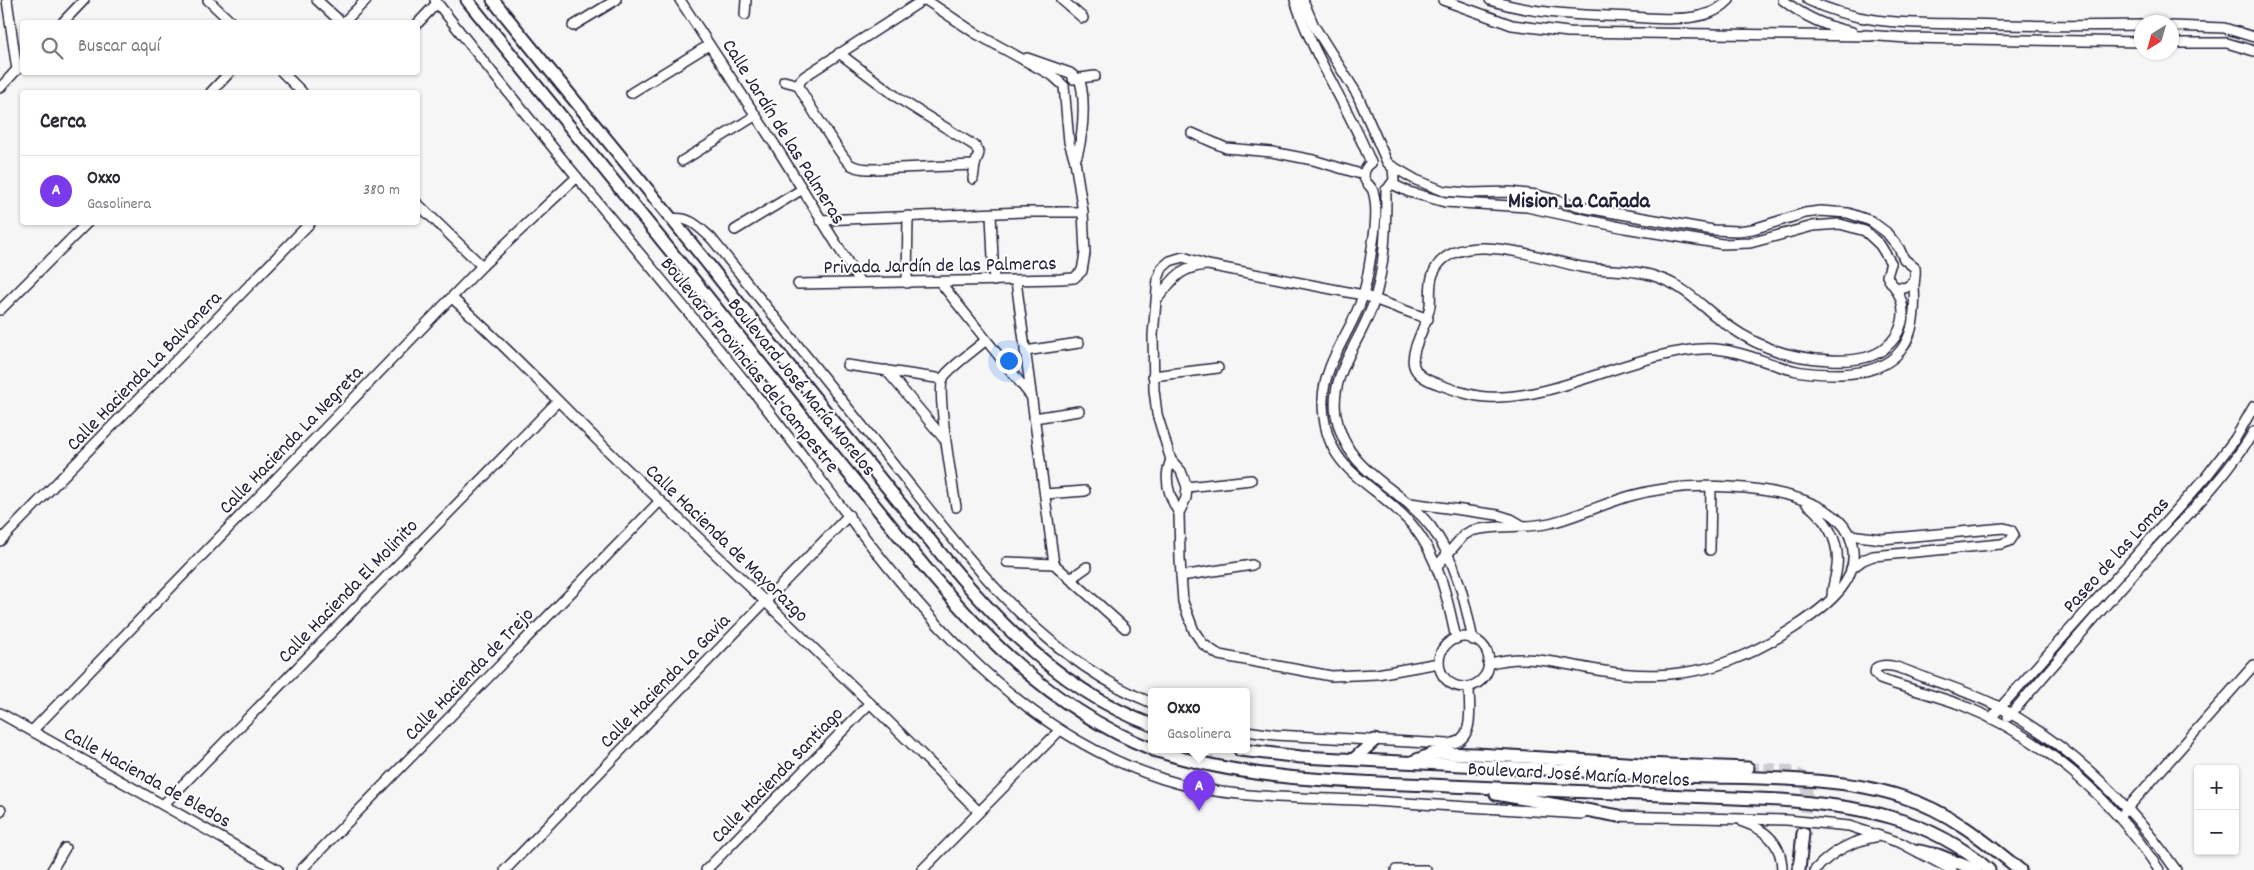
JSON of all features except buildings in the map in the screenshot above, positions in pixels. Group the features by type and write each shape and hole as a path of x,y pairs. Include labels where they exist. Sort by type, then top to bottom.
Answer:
{"main road":[{"name":"Boulevard José María Morelos","path":"466,0 667,246 859,487 960,609 998,648 1025,672 1074,709 1112,731 1148,747"},
{"name":"Boulevard José María Morelos","path":"493,0 811,395 990,612 1043,661 1073,684 1108,706 1148,723"},
{"path":"1354,759 1375,740"},
{"name":"Boulevard José María Morelos","path":"1250,751 1283,756 1780,780 1863,788 1902,796 1943,813 1994,848 2020,870"},
{"name":"Boulevard José María Morelos","path":"1166,753 1210,766 1266,776 1334,782 1781,800 1844,806 1897,818 1929,830 1967,852 1989,870"},
{"path":"1413,762 1435,754 1476,754 1748,768"},
{"path":"1450,786 1619,816"},
{"path":"1799,870 1803,833"},
{"path":"1919,851 1938,855 1976,870"}],"street":[{"path":"0,88 20,67 7,0"},
{"path":"65,20 84,0"},
{"path":"208,0 229,20"},
{"path":"317,0 340,20"},
{"path":"344,20 366,0"},
{"path":"573,26 616,0"},
{"name":"Calle Jardín de las Palmeras","path":"680,0 860,282"},
{"path":"745,15 746,0"},
{"path":"799,84 801,79 839,53 922,0"},
{"path":"820,220 1082,212 1076,160 1069,142 1066,92 1061,82 963,26 926,0"},
{"path":"1062,0 1083,18"},
{"path":"1295,0 1309,38 1353,120 1371,163"},
{"path":"1303,0 1314,26 1357,94 1395,176 1389,187 1386,234 1375,299 1368,318 1345,363 1337,386 1336,413 1342,438 1364,469 1410,503 1433,529 1448,554 1466,607 1473,640"},
{"path":"1443,0 1490,18 1526,28 1568,32 1645,35 1870,36 2134,42"},
{"path":"1490,0 1520,9 1563,14 1670,18 1702,15 1721,8 1729,0"},
{"path":"1782,0 1795,9 1830,26 1870,36"},
{"path":"1808,0 1856,18 1892,22 2066,26 2134,25"},
{"path":"420,21 436,1"},
{"name":"Boulevard Provincias del Campestre","path":"436,1 577,177 757,396 906,588 959,647 1013,697 1060,730 1144,772 1186,786 1210,790 1284,797 1619,816 1823,823 1849,826 1881,835 1919,851 1952,870"},
{"path":"1644,17 1645,35"},
{"path":"2179,26 2216,27 2254,37"},
{"path":"2179,42 2227,43 2252,52"},
{"path":"631,93 709,45"},
{"path":"839,53 901,100 975,146 979,153 973,179"},
{"path":"1019,57 1046,64 1078,78 1082,88 1082,115 1080,144 1076,160"},
{"path":"1324,66 1336,61"},
{"path":"213,90 227,75"},
{"path":"285,75 300,90"},
{"path":"1061,82 1095,76"},
{"path":"784,80 799,84 842,157 852,165 859,168 874,169 975,165"},
{"path":"1342,100 1357,94"},
{"path":"682,161 755,116"},
{"path":"1192,132 1226,148 1306,158 1364,175"},
{"path":"1373,189 1389,187 1445,202 1527,207 1624,228 1707,243 1750,243 1813,226 1840,224 1865,231 1880,245 1891,263 1887,276 1895,287 1903,308 1901,328 1882,350 1870,356 1839,360 1801,358 1758,344 1738,334 1676,284 1655,276 1582,267 1505,249 1489,247 1466,249 1448,257 1438,266 1432,276 1428,319 1415,348 1413,361 1415,370 1429,380 1456,390 1485,397 1529,394 1645,358 1699,349 1731,351 1776,366 1809,373 1858,373 1877,369 1897,355 1906,341 1915,314 1914,282 1916,273 1915,268 1904,259 1899,248 1886,232 1871,222 1848,213 1820,211 1805,213 1753,229 1738,231 1714,230 1586,208 1538,195 1510,192 1469,193 1444,190 1416,180 1389,163 1376,161 1371,163 1364,175 1367,183 1373,189 1373,239 1358,309 1328,373 1323,398 1326,428 1339,457 1352,474 1384,498 1413,526 1427,547 1450,609 1456,639"},
{"name":"Calle Hacienda La Negreta","path":"32,731 482,266 577,177"},
{"path":"735,230 800,190"},
{"path":"420,206 482,266"},
{"name":"Privada Jardín de las Palmeras","path":"798,284 994,282 1069,279 1080,274 1084,267 1085,253 1082,212"},
{"path":"991,214 994,282"},
{"path":"907,283 908,216"},
{"path":"671,219 681,217 688,219 712,240 942,525 993,586 1025,619 1051,642 1088,670 1148,701"},
{"path":"0,310 85,225"},
{"name":"Calle Hacienda La Balvanera","path":"0,541 308,225"},
{"path":"1179,513 1186,498 1187,487 1181,471 1171,460 1157,414 1154,376 1154,319 1160,274 1162,268 1170,261 1188,258 1208,265 1362,295 1428,319"},
{"path":"1891,263 1904,259"},
{"path":"1158,299 1172,280 1186,269 1208,265"},
{"path":"1016,281 1054,564 1125,628"},
{"path":"940,282 1032,396"},
{"path":"1895,287 1905,288 1914,282"},
{"name":"Calle Hacienda de Mayorazgo","path":"452,298 481,324 660,501 766,601 979,812"},
{"path":"956,507 945,440 943,379 986,340"},
{"path":"1025,351 1079,343"},
{"path":"847,365 943,379"},
{"path":"1154,376 1218,368"},
{"path":"886,370 945,440"},
{"name":"Calle Hacienda El Molinito","path":"163,805 558,401"},
{"name":"Paseo de las Lomas","path":"1991,718 2187,499 2221,458 2247,420 2254,406"},
{"path":"1034,418 1079,411"},
{"name":"Paseo de las Lomas","path":"2003,723 2215,485 2254,431"},
{"path":"1339,457 1349,450"},
{"path":"1171,460 1167,482 1169,493 1179,513 1183,602 1189,622 1203,644 1219,655 1243,661 1267,663 1314,674 1344,677 1439,663"},
{"path":"1187,487 1251,480"},
{"path":"1436,567 1464,536 1472,531 1542,525 1632,496 1675,488 1711,487 1767,490 1817,505 1832,514 1850,535 1853,554 1851,569 1843,587 1806,619 1762,646 1727,662 1701,669 1628,674 1536,658 1512,659 1488,664"},
{"path":"1710,550 1711,487"},
{"path":"1045,494 1085,491"},
{"path":"2187,499 2195,506"},
{"path":"1803,500 1824,522 1836,546 1837,566 1832,586 1832,597"},
{"name":"Calle Hacienda de Trejo","path":"301,870 660,501"},
{"path":"1410,503 1506,517 1523,526"},
{"name":"Calle Hacienda La Gavia","path":"505,870 849,515"},
{"path":"1850,535 1872,539 1896,538 2004,528 2011,530 2014,535 2010,541 2001,544 1873,556 1863,560 1851,569"},
{"path":"1007,562 1054,564"},
{"path":"1181,576 1252,565"},
{"path":"1070,579 1087,567"},
{"path":"1450,609 1466,607"},
{"path":"1456,639 1473,640 1485,650 1488,664 1482,679 1468,687 1452,684 1440,671 1439,663 1444,647 1456,639"},
{"path":"2119,818 2254,665"},
{"path":"2159,870 2119,818 2090,786 2068,767 2003,723 1963,706 1882,680 1875,675 1878,666 1889,666 1948,686 2011,714 2075,759 2128,808 2176,870"},
{"path":"1250,732 1275,735 1458,742 1465,736 1468,724 1468,687"},
{"name":"Calle Hacienda Santiago","path":"706,870 870,703"},
{"name":"Calle Hacienda de Bledos","path":"0,713 278,870"},
{"path":"922,870 1060,730"},
{"path":"1734,819 1759,828 1770,836 1780,853 1782,870"},
{"path":"1815,870 1823,861 1839,849 1860,839 1881,835"},
{"path":"52,870 65,848"},
{"path":"1396,870 1426,870"}],"tunnel":[{"path":"1748,768 1794,772 1806,779 1807,791 1803,832"}],"place":[{"name":"Oxxo","path":"1199,811"}],"district":[{"name":"Mision La Cañada","path":"1579,199"}]}
